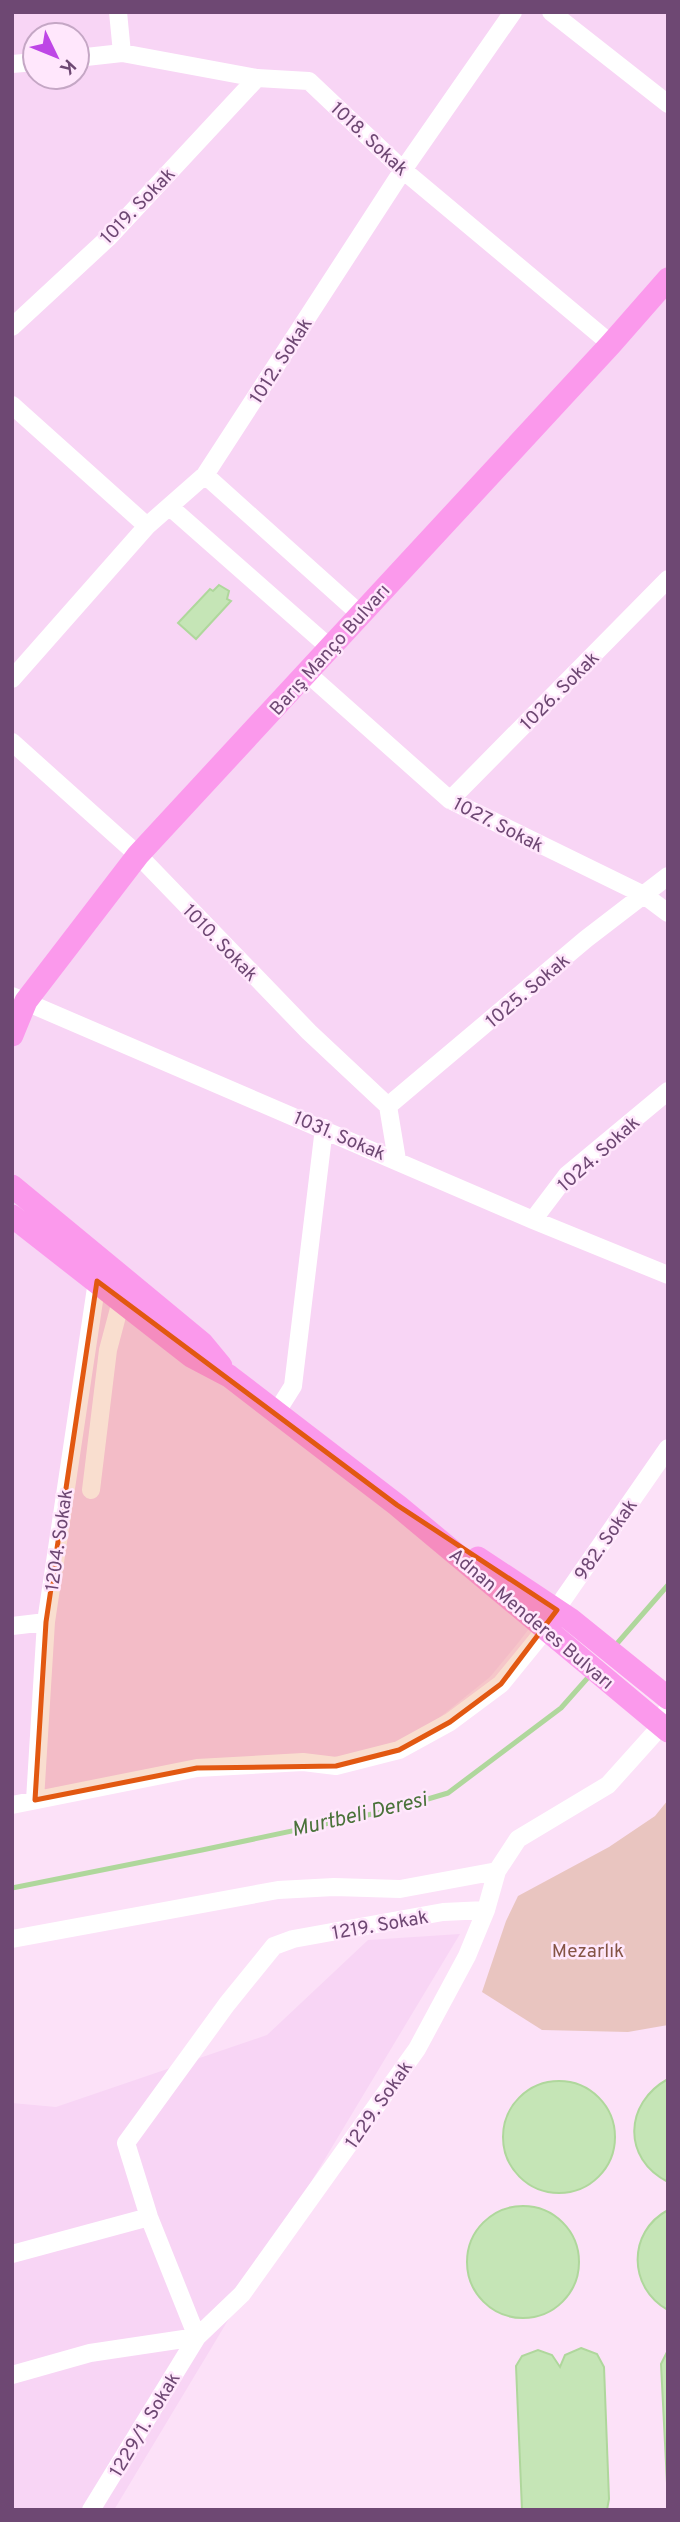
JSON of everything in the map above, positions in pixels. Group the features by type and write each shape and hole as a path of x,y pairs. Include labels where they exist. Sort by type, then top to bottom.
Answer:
{"main road":[{"name":"Barış Manço Bulvarı","path":"12,1035 17,1003 138,855 668,279"},
{"name":"Adnan Menderes Bulvarı","path":"12,1186 202,1343 229,1376"},
{"name":"Adnan Menderes Bulvarı","path":"12,1216 191,1356 229,1376 397,1505 552,1636 662,1712"},
{"name":"Adnan Menderes Bulvarı","path":"397,1505 564,1614 662,1712"}],"street":[{"path":"118,12 122,53"},
{"name":"1012. Sokak","path":"12,679 147,526 205,475 403,170 513,12"},
{"path":"551,12 668,104"},
{"name":"1018. Sokak","path":"91,56 122,53 257,78 309,81 403,170 611,344"},
{"name":"1019. Sokak","path":"12,327 108,237 257,78"},
{"path":"12,405 147,526"},
{"path":"205,475 359,614"},
{"path":"170,507 329,647"},
{"name":"1026. Sokak","path":"450,800 668,579"},
{"name":"1027. Sokak","path":"307,673 450,800 644,895 668,913"},
{"name":"1010. Sokak","path":"12,742 138,855 309,1032 388,1106"},
{"name":"1025. Sokak","path":"388,1106 586,939 668,876"},
{"name":"1031. Sokak","path":"17,1003 324,1128 533,1220 668,1275"},
{"name":"1024. Sokak","path":"533,1220 567,1175 668,1091"},
{"path":"388,1106 397,1160"},
{"path":"276,1413 293,1386 324,1128"},
{"name":"1204. Sokak","path":"35,1800 46,1622 97,1281"},
{"path":"91,1490 108,1350 121,1301"},
{"name":"982. Sokak","path":"12,1805 197,1768 303,1762 336,1766 399,1750 450,1722 500,1684 552,1636 668,1448"},
{"path":"12,1626 46,1622"},
{"name":"1229. Sokak","path":"197,2337 242,2294 417,2049 467,1956 486,1910 497,1871 518,1839 608,1785 662,1712"},
{"path":"12,1939 278,1891 334,1887 400,1889 497,1871"},
{"name":"1219. Sokak","path":"149,2217 126,2143 274,1946 293,1939 443,1912 486,1910"},
{"path":"12,2254 149,2217 197,2337 90,2353 12,2375"},
{"name":"1229/1. Sokak","path":"91,2510 197,2337"}],"highlighted area":[{"path":"97,1281 397,1505 557,1610 501,1684 450,1722 399,1750 336,1766 197,1768 35,1800 46,1622"}],"shaded area":[{"path":"12,12 668,12 668,1447 490,1677 399,1750 336,1766 197,1768 12,1805"},
{"path":"219,585 229,591 227,599 231,601 196,639 178,623 210,589 213,591"},
{"path":"460,1934 114,2510 12,2510 12,2103 56,2107 267,2035 368,1940"},
{"path":"668,2079 668,2182 642,2160 634,2131 643,2102 653,2089"},
{"path":"559,2081 580,2085 598,2098 611,2116 615,2137 611,2158 598,2176 580,2189 559,2193 538,2189 520,2176 507,2158 503,2137 507,2116 520,2098 538,2085"},
{"path":"523,2206 544,2210 562,2223 575,2241 579,2262 575,2283 562,2301 544,2314 523,2318 502,2314 484,2301 471,2283 467,2262 471,2241 484,2223 502,2210"},
{"path":"668,2210 668,2310 645,2288 638,2260 639,2246 645,2232"},
{"path":"581,2348 597,2354 604,2367 609,2499 607,2510 522,2510 516,2366 522,2356 538,2350 552,2355 560,2367 565,2355"},
{"path":"668,2350 668,2503 661,2364"}],"green space":[{"name":"Mezarlık","path":"668,1800 668,2025 628,2032 542,2030 482,1992 506,1921 518,1896 609,1847 655,1816"}],"waterway":[{"name":"Murtbeli Deresi","path":"614,1647 668,1585"},
{"name":"Murtbeli Deresi","path":"12,1888 391,1810 448,1793 561,1708 592,1673"}]}
